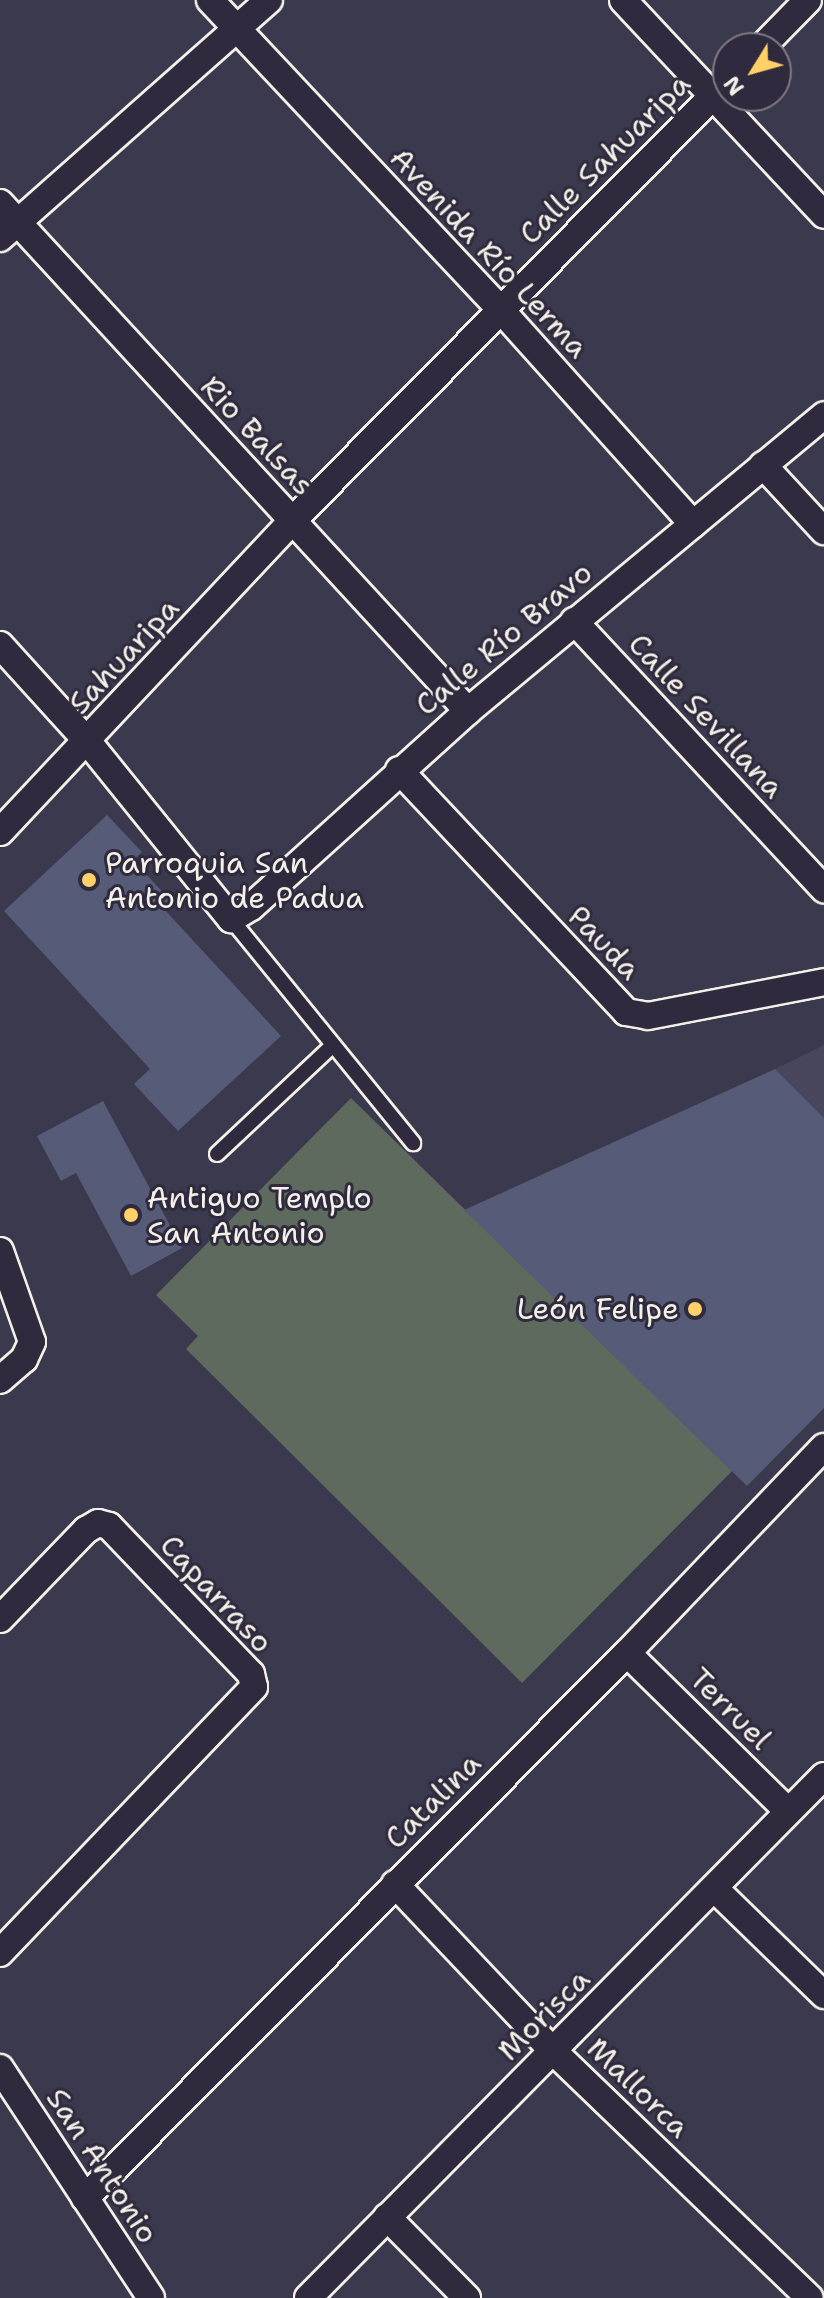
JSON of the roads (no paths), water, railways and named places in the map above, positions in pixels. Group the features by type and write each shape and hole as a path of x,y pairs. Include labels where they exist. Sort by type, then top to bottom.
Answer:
{"street":[{"name":"Avenida Río Lerma","path":"210,0 500,309 693,524"},
{"path":"9,230 269,0"},
{"path":"623,0 712,81"},
{"path":"777,32 808,0"},
{"name":"Calle Sahuaripa","path":"292,521 712,96"},
{"path":"740,112 824,215"},
{"name":"Rio Balsas","path":"0,203 9,230 292,521 468,711"},
{"name":"Calle Río Bravo","path":"231,919 251,907 399,770 468,711 824,415"},
{"path":"763,465 824,531"},
{"name":"Sahuaripa","path":"0,832 88,742 292,521"},
{"name":"Calle Sevillana","path":"574,621 824,889"},
{"path":"0,645 88,742 231,919"},
{"name":"Pauda","path":"399,770 626,1012 648,1016 824,982"},
{"path":"0,1251 32,1342 24,1359 0,1380"},
{"name":"Catalina","path":"85,2198 627,1653 824,1447"},
{"name":"Caparraso","path":"0,1619 86,1530 98,1523 109,1526 251,1674 254,1687 0,1953"},
{"name":"Terruel","path":"627,1653 788,1811"},
{"name":"Morisca","path":"308,2298 824,1776"},
{"name":"Mallorca","path":"395,1884 553,2051 810,2298"},
{"path":"715,1889 824,1995"},
{"name":"San Antonio","path":"0,2068 151,2298"},
{"path":"387,2217 467,2298"}],"lane":[{"path":"231,919 413,1143"},
{"path":"217,1154 333,1045"}],"place":[{"name":"Parroquia San Antonio de Padua","path":"89,880"},
{"name":"Antiguo Templo San Antonio","path":"131,1215"},
{"name":"León Felipe","path":"695,1309"}]}
